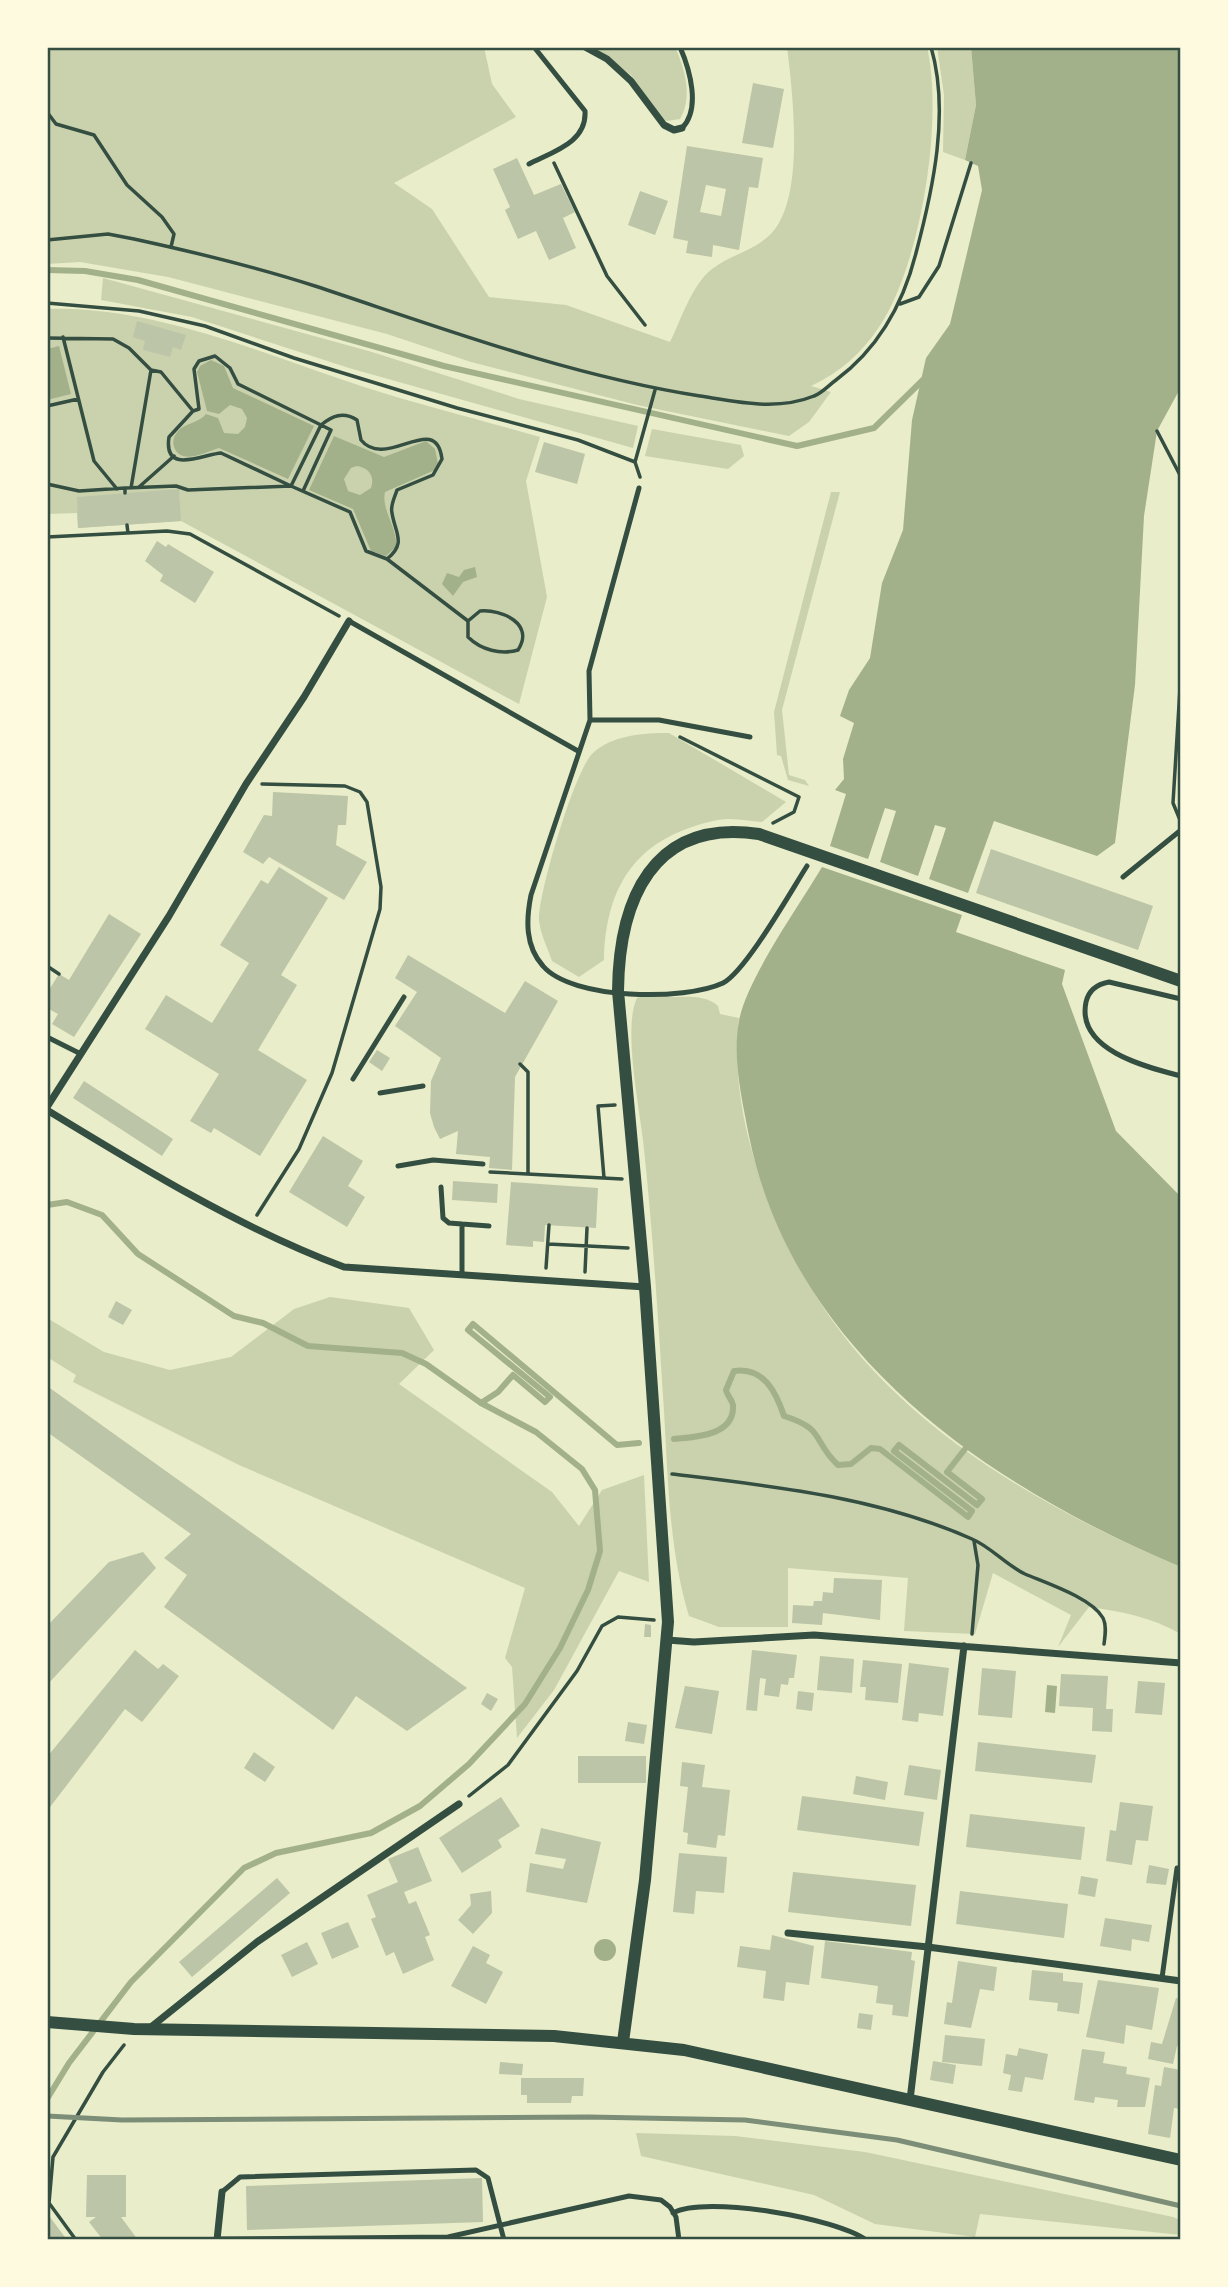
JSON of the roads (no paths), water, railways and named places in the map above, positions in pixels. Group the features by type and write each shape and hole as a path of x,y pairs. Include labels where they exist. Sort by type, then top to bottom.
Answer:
{"street":[{"path":"584,47 607,60 626,76 664,125 674,130 682,128"},
{"path":"349,621 304,697 246,784 170,916 47,1109 153,1173 299,1250 344,1267 645,1287"},
{"path":"623,2042 645,1880 668,1622 645,1287 618,991 618,952 624,923 634,896 663,858 683,844 708,834 768,830 1181,981"},
{"path":"667,1640 694,1642 814,1635 1181,1663"},
{"path":"910,2101 967,1646"},
{"path":"149,2029 257,1942 459,1804"},
{"path":"788,1933 928,1947 1181,1981"},
{"path":"47,2022 134,2029 554,2036 623,2042 684,2050 1181,2160"},
{"path":"217,2239 222,2192"}],"lane":[{"path":"529,164 579,136 585,111 534,47"},
{"path":"680,47 691,80 692,97 689,119 682,128"},
{"path":"639,488 589,671 590,720 531,895 527,916 528,936 534,954 555,977 569,984 618,991 681,993 726,982 743,965 807,866"},
{"path":"349,621 578,751"},
{"path":"590,720 659,720 750,737"},
{"path":"1123,877 1181,830"},
{"path":"1181,999 1110,982 1099,984 1090,992 1086,1003 1087,1023 1092,1035 1109,1050 1181,1076"},
{"path":"353,1079 404,997"},
{"path":"49,1035 81,1054"},
{"path":"380,1093 423,1086"},
{"path":"398,1166 433,1160 483,1164"},
{"path":"441,1187 443,1218 449,1223 489,1226"},
{"path":"462,1224 462,1275"},
{"path":"1162,1978 1177,1868 1181,1869"},
{"path":"222,2192 240,2177 476,2169 488,2178 504,2240"},
{"path":"217,2239 428,2238 465,2235 629,2196 662,2200 673,2213 679,2240"},
{"path":"673,2213 691,2206 792,2215 833,2224 866,2240"}],"waterway":[{"path":"47,270 85,271 138,280 444,366 797,446 874,428 928,375"},
{"path":"47,1205 67,1202 102,1215 138,1254 234,1316 263,1323 308,1346 402,1353 426,1364 481,1403 536,1432 582,1469 595,1490 600,1551 588,1590 560,1648 525,1704 469,1764 420,1806 371,1833 276,1853 244,1868 131,1982 69,2063 47,2099"},
{"path":"481,1403 498,1392 513,1375 545,1402 550,1397 468,1330 473,1324 617,1445 639,1443"},
{"path":"674,1439 702,1436 721,1429 728,1423 733,1405 726,1390 734,1371 744,1371 761,1377 773,1390 784,1416 813,1431 838,1465 851,1464 871,1448 880,1449 968,1517 972,1511 894,1451 899,1445 977,1505 982,1499 947,1472 965,1449"}],"railway":[{"path":"47,2116 122,2120 588,2117 745,2120 897,2140 1181,2206"}]}
